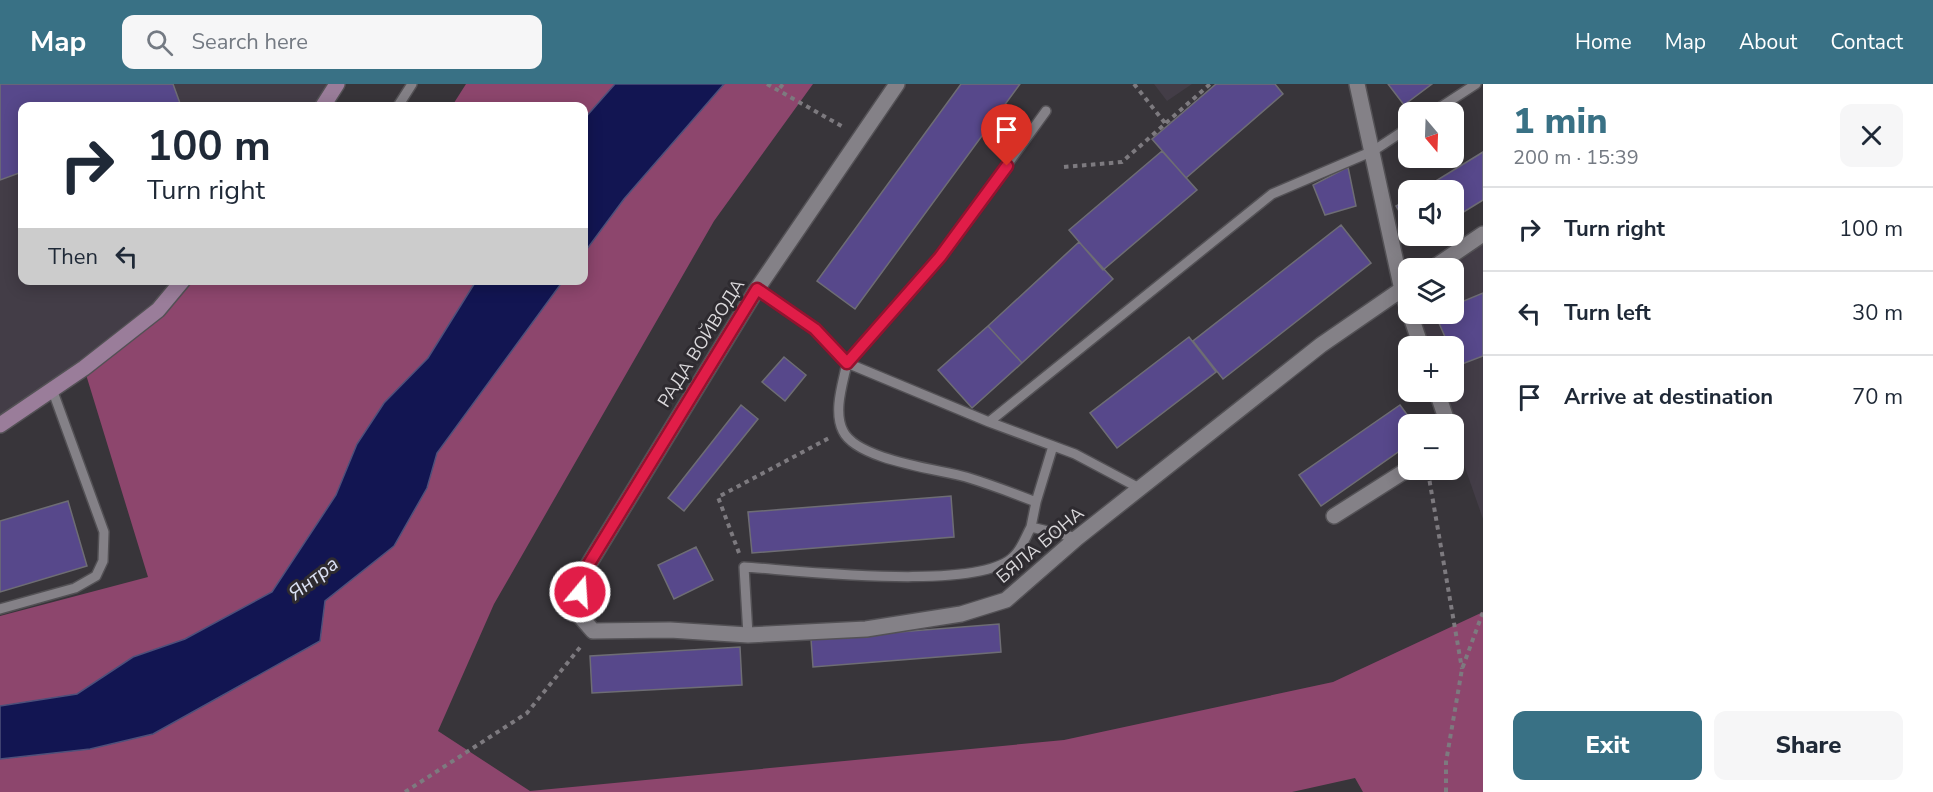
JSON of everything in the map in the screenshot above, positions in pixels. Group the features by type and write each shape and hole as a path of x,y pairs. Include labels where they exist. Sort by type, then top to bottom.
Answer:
{"main road":[{"path":"326,102 337,84"},
{"path":"0,425 52,390 158,310 179,285"}],"street":[{"name":"РАДА ВОЙВОДА","path":"593,631 580,616 580,592 587,567 757,289 897,84"},
{"path":"1357,84 1398,258"},
{"path":"1448,258 1483,234"},
{"name":"БЯЛА БОНА","path":"593,631 620,633 670,630 748,635 866,629 961,614 1006,600 1077,538 1321,345 1398,292"},
{"path":"1334,516 1398,475"}],"lane":[{"path":"401,102 412,84"},
{"path":"1448,102 1476,84"},
{"path":"1036,502 968,478 879,456 855,444 843,432 838,414 847,363 940,257 1046,111"},
{"path":"989,422 1272,194 1373,152 1398,135"},
{"path":"757,289 815,329 847,363 1053,446 1141,489"},
{"path":"0,609 75,588 96,576 103,561 104,532 52,390"},
{"path":"748,635 744,567 907,578 961,575 987,569 1015,557 1031,527 1053,446"},
{"path":"1031,527 1077,538"}],"path":[{"path":"767,84 861,137"},
{"path":"1134,84 1165,123"},
{"path":"1064,168 1122,162 1210,84"},
{"path":"744,567 718,497 804,450 843,432"},
{"path":"1429,480 1462,669"},
{"path":"1446,792 1446,762 1462,669 1483,612"},
{"path":"405,792 526,713 593,631"}],"shaded area":[{"path":"0,84 337,84 326,102 18,102 18,285 180,285 158,310 0,425"},
{"path":"466,84 615,84 588,114 588,102 455,102"},
{"path":"724,84 813,84 714,221 494,604 438,731 530,791 1064,740 1333,682 1483,612 1483,792 1363,792 1355,778 1292,792 0,792 0,759 90,749 153,734 320,641 325,601 394,546 427,488 437,453 560,285 588,285 588,248 624,199"},
{"path":"1154,84 1192,84 1167,101"},
{"path":"1483,234 1483,519 1464,465 1464,414 1449,414 1443,402 1464,402 1464,336 1418,336 1414,324 1464,324 1464,258 1448,258"},
{"path":"178,285 474,285 428,358 384,403 357,444 336,495 272,592 185,639 133,657 77,694 0,706 0,616 148,577 84,368"}],"water":[{"path":"615,84 724,84 624,199 588,248 588,114"},
{"name":"Янтра","path":"474,285 560,285 437,453 427,488 394,546 325,601 320,641 153,734 90,749 0,759 0,706 77,694 133,657 185,639 272,592 336,495 357,444 384,403 428,358"}],"building":[{"path":"0,84 173,84 180,102 18,102 18,173 0,180"},
{"path":"961,84 1020,84 855,309 817,281"},
{"path":"1216,84 1275,84 1283,94 1186,178 1152,139"},
{"path":"1388,84 1432,84 1408,102 1402,102"},
{"path":"1162,151 1197,190 1103,270 1069,230"},
{"path":"1483,152 1483,200 1464,212 1464,180 1437,180 1457,168 1464,168 1464,164"},
{"path":"1348,167 1356,206 1325,215 1313,185"},
{"path":"1341,225 1371,263 1223,379 1193,341"},
{"path":"1079,242 1113,279 1022,363 988,326"},
{"path":"1483,293 1483,356 1464,363 1464,336 1445,336 1439,324 1464,324 1464,301"},
{"path":"988,326 1022,363 972,408 938,370"},
{"path":"1189,337 1216,372 1117,448 1090,413"},
{"path":"784,357 806,375 785,401 762,382"},
{"path":"741,405 758,419 684,511 668,498"},
{"path":"1400,405 1407,414 1398,414 1398,452 1321,506 1299,475"},
{"path":"951,496 954,537 752,553 748,512"},
{"path":"68,501 87,566 0,592 0,521"},
{"path":"696,547 713,580 674,599 658,565"},
{"path":"999,624 1001,652 813,667 811,639"},
{"path":"740,647 742,685 592,693 590,656"}],"route":[{"path":"580,592 587,567 757,289 815,329 847,363 940,257 1007,166"}]}
